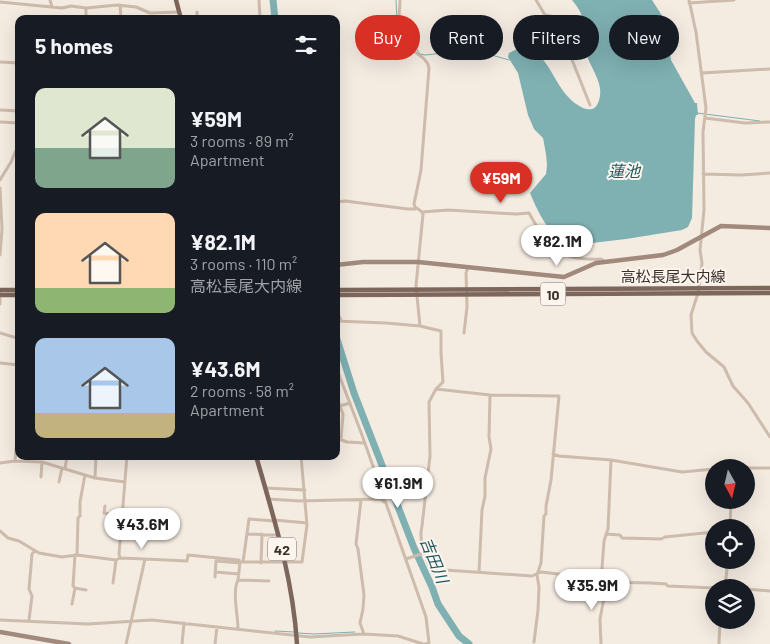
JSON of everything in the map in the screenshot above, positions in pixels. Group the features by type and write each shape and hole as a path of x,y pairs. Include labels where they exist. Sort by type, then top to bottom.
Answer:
{"main road":[{"path":"176,0 180,15"},
{"name":"高松長尾大内線","path":"340,290 467,292 770,288"},
{"name":"高松長尾大内線","path":"698,290 770,293"},
{"path":"0,293 15,291"},
{"name":"高松長尾大内線","path":"340,295 417,292"},
{"path":"0,293 15,295"},
{"name":"42","path":"257,460 286,563 297,644"}],"street":[{"path":"50,0 52,7"},
{"path":"119,0 120,15"},
{"path":"259,0 260,15"},
{"path":"400,0 399,30 401,36 407,46 427,62 429,68 421,170 415,196 416,208"},
{"path":"536,0 547,16 555,17 590,105"},
{"path":"734,0 689,1 702,73 705,116 700,250 702,263 698,290 690,315 694,337 706,352 726,369 733,386 748,403 770,438"},
{"path":"0,2 13,1 52,7 86,8 119,5 136,7 150,13 179,12"},
{"path":"86,8 86,15"},
{"path":"0,62 15,63"},
{"path":"702,73 770,69"},
{"path":"0,110 15,111"},
{"path":"705,116 745,123 770,122"},
{"path":"0,122 15,123"},
{"path":"0,180 15,152"},
{"path":"703,174 742,175 770,173"},
{"path":"0,188 2,234 0,254"},
{"path":"340,202 408,209 416,208 422,212 448,210 529,213 537,228 555,249 563,255 574,258 601,258 604,262"},
{"path":"420,326 417,292 422,212"},
{"path":"340,265 363,262 418,262 564,277 585,267 604,262 663,255 721,226 770,228"},
{"path":"464,332 467,292 466,273 468,268"},
{"path":"0,293 0,304"},
{"path":"340,321 420,326 441,331 443,382 436,389 429,402 430,456 420,535 424,553 432,572 445,570 532,576 541,572 630,583 644,582 666,584 668,586 705,588"},
{"path":"0,333 15,337"},
{"path":"0,363 15,365"},
{"path":"0,620 88,624 132,620 184,623 297,636 364,634 398,636 427,644 426,617 340,377"},
{"path":"436,389 490,395 559,396 551,480 543,527 541,563 537,575 539,586 538,610 534,642"},
{"path":"479,572 485,478 491,449 489,437 490,395"},
{"path":"340,406 350,403"},
{"path":"340,410 343,414 341,440 365,443"},
{"path":"553,454 611,460 682,472 705,470"},
{"path":"59,482 65,460"},
{"path":"95,478 96,460"},
{"path":"114,582 118,559 127,460"},
{"path":"215,577 216,561 302,562 307,523 301,460"},
{"path":"600,644 600,619 604,598 601,580 608,529 611,460"},
{"path":"0,464 15,461 42,462 95,478 125,482"},
{"path":"41,477 42,462"},
{"path":"755,468 770,468"},
{"path":"72,604 75,588 73,586 78,518 80,516 80,502 85,475"},
{"path":"265,488 305,490"},
{"path":"268,499 381,499 386,505"},
{"path":"361,500 356,544 364,594 360,623 364,634"},
{"path":"105,506 104,513 122,516"},
{"path":"238,629 235,597 236,582 238,580 249,519 307,523"},
{"path":"0,531 8,538 19,541 39,553 62,557 76,555 118,559 187,561 188,555 240,560 241,562"},
{"path":"606,534 620,535 622,538 661,539 705,533"},
{"path":"247,534 279,535"},
{"path":"261,563 262,534"},
{"path":"29,620 32,596 29,589 32,554 35,551"},
{"path":"406,559 424,553"},
{"path":"126,644 145,559"},
{"path":"215,572 239,574"},
{"path":"238,580 269,581"},
{"path":"75,588 86,590"},
{"path":"755,590 770,591"},
{"path":"182,644 184,623"},
{"path":"215,644 217,627"},
{"path":"719,644 720,629"},
{"path":"0,632 66,644"}],"water":[{"name":"蓮池","path":"572,0 652,0 662,15 609,15 609,60 671,60 695,103 697,103 698,115 696,115 695,119 692,218 688,227 682,230 575,245 566,242 552,232 537,209 530,193 546,174 547,165 543,138 534,129 528,115 518,73 508,57 509,53 513,51 513,60 543,60 567,96 583,108 593,109 596,107 600,99 600,92 595,73 589,60 599,60 599,15 581,15"}],"waterway":[{"name":"吉田川","path":"273,0 275,15"},
{"path":"396,0 397,15"},
{"path":"420,54 444,53 452,49 478,48 488,54 509,60"},
{"path":"697,113 760,121"},
{"name":"吉田川","path":"340,349 354,393 414,548 438,604 459,636 469,644"},
{"path":"275,631 294,632"},
{"path":"298,633 355,632"}]}
